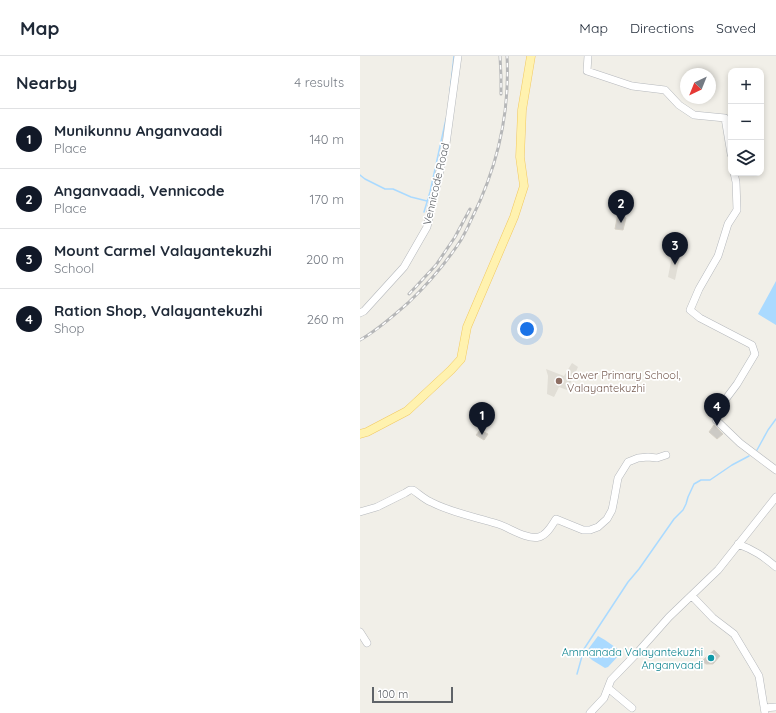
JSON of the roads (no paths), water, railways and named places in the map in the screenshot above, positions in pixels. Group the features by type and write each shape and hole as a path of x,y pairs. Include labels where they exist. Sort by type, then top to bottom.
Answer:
{"main road":[{"path":"360,434 367,432 407,411 461,359 467,327 514,217 524,186 520,157 522,110 531,56"}],"street":[{"name":"Vennicode Road","path":"360,313 364,311 404,267 426,227 446,144 458,56"},
{"path":"588,56 587,71 632,86 665,90 679,105 694,115 725,118 729,140"},
{"path":"735,176 737,210 728,224 718,256 699,289 690,310 700,318 752,345 755,354 737,384 716,412 716,420 740,443 776,470"},
{"path":"360,512 377,507 410,490 413,490 430,502 443,508 473,518 499,524 524,535 539,537 544,534 556,519 583,530 590,530 598,527 607,518 612,510 618,478 628,462 648,457 657,458 666,455"},
{"path":"590,713 604,698 611,680 669,617 718,570 776,496"},
{"path":"738,544 751,549 776,567"},
{"path":"692,596 713,618 734,634 759,676 764,710 776,707"},
{"path":"360,632 367,643"},
{"path":"608,688 632,708"}],"water":[{"path":"776,281 776,325 758,314"},
{"path":"598,636 622,652 608,667 605,668 587,655 589,648"}],"waterway":[{"path":"450,92 454,56"},
{"path":"424,212 430,192 446,119"},
{"path":"360,175 385,189 393,189 411,197 427,201"},
{"path":"757,450 776,419"},
{"path":"577,674 584,649 628,582 639,569 674,519 683,510 694,484 701,480 710,480 732,465 749,456"}],"railway":[{"path":"500,56 501,94"},
{"path":"360,340 385,323 408,303 430,281 461,240 481,199 495,160 504,119 507,56"},
{"path":"409,294 436,265 455,237 470,209"}],"place":[{"name":"Anganvaadi, Vennicode","path":"621,223"},
{"name":"Mount Carmel Valayantekuzhi","path":"675,265"},
{"name":"Lower Primary School, Valayantekuzhi","path":"559,381"},
{"name":"Ration Shop, Valayantekuzhi","path":"717,426"},
{"name":"Munikunnu Anganvaadi","path":"482,435"},
{"name":"Ammanada Valayantekuzhi Anganvaadi","path":"711,658"}]}
